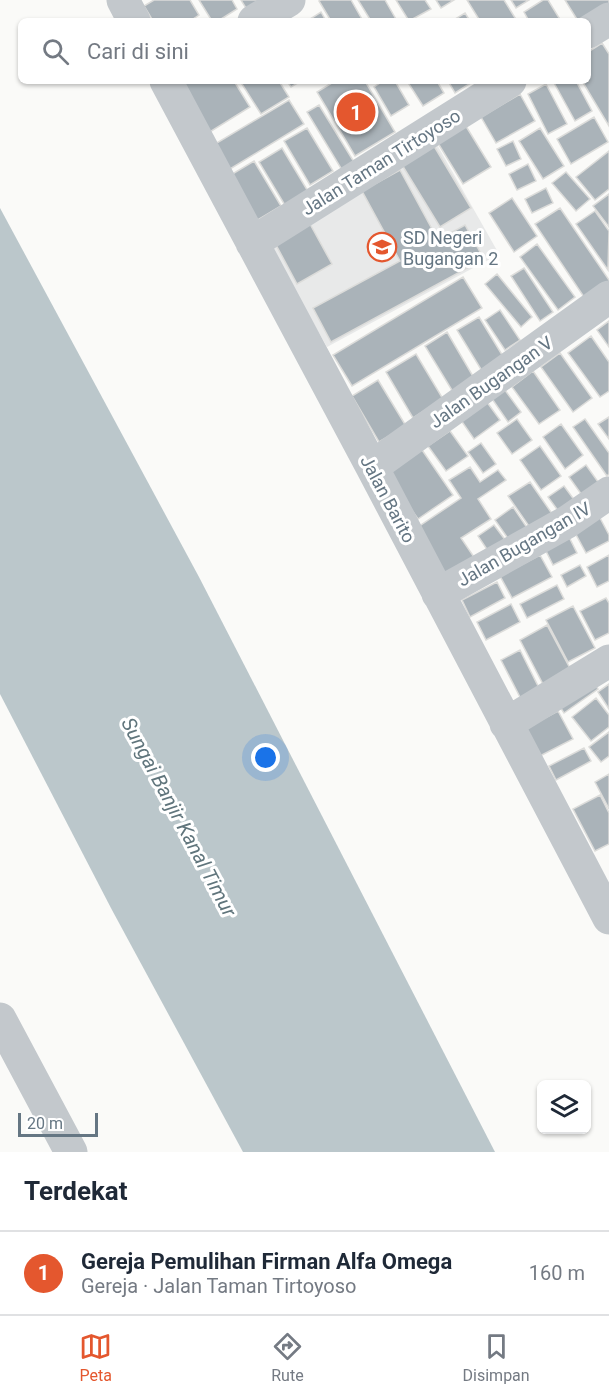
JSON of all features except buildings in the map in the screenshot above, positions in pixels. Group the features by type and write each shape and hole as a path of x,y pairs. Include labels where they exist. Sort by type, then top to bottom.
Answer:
{"street":[{"path":"123,0 132,18"},
{"path":"259,18 289,0"},
{"path":"591,30 609,19"},
{"name":"Jalan Barito","path":"168,84 506,724 597,866 609,918"},
{"name":"Jalan Taman Tirtoyoso","path":"252,243 505,84"},
{"name":"Jalan Bugangan V","path":"372,467 609,297"},
{"name":"Jalan Bugangan IV","path":"438,594 567,522 609,493"},
{"path":"506,724 609,661"},
{"path":"0,1019 70,1152"}],"shaded area":[{"name":"SD Negeri Bugangan 2","path":"431,134 499,254 327,347 266,239"}],"water":[{"name":"Sungai Banjir Kanal Timur","path":"0,208 199,577 495,1152 243,1152 112,910 0,694"}],"place":[{"name":"Gereja Pemulihan Firman Alfa Omega","path":"356,112"},
{"name":"SD Negeri Bugangan 2","path":"382,247"}]}
